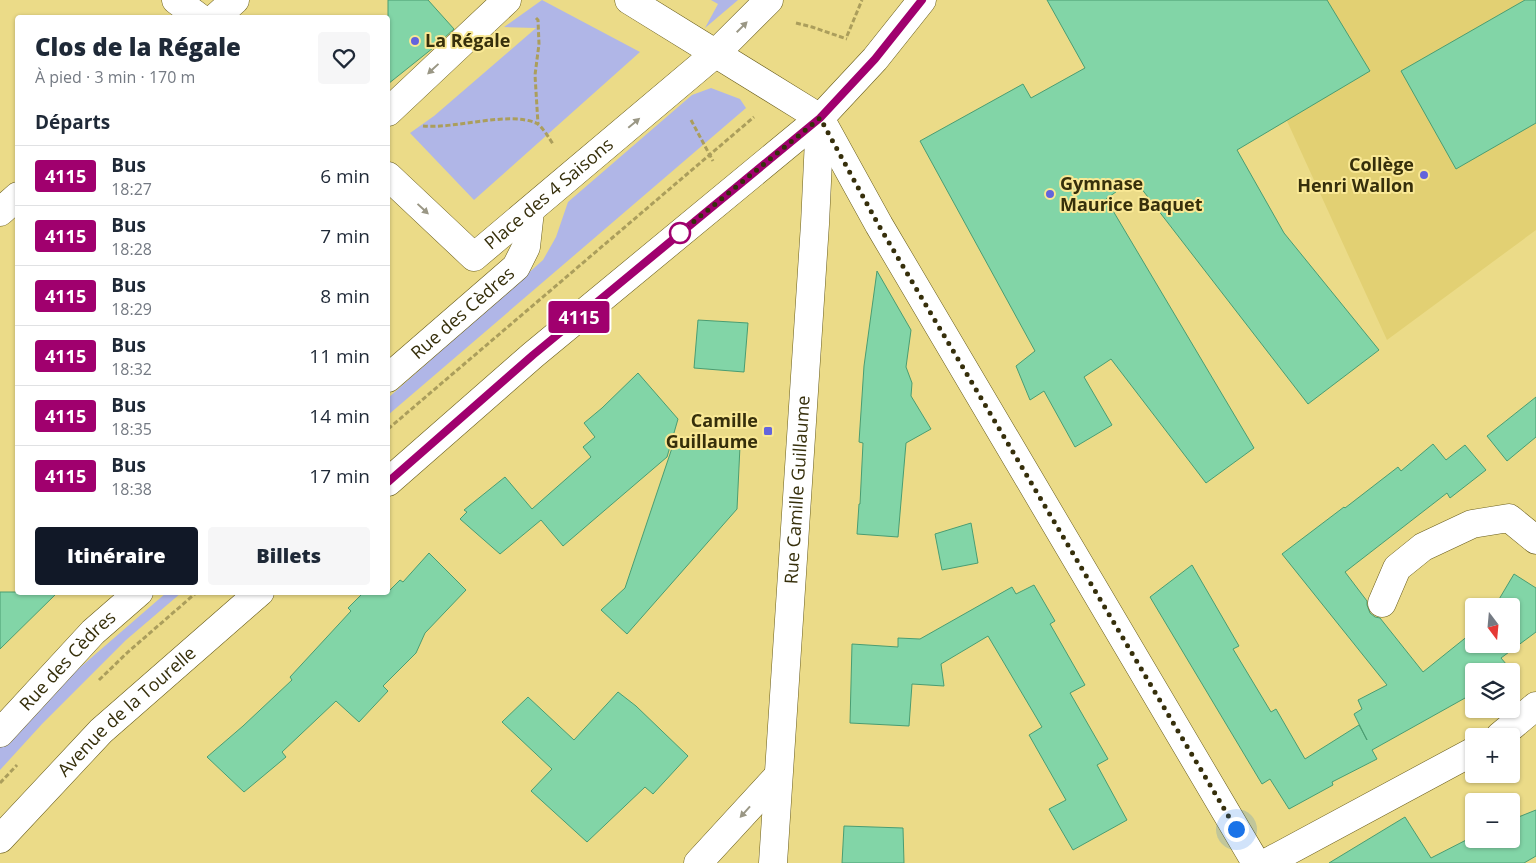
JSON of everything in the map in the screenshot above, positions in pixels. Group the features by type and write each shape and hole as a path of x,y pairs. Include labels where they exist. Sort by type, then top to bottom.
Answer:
{"street":[{"path":"176,0 196,15"},
{"path":"218,15 235,0"},
{"path":"390,110 507,0"},
{"path":"628,0 820,118 878,224 1256,863"},
{"name":"Place des 4 Saisons","path":"390,178 474,257 716,53 769,0"},
{"path":"390,480 533,355 820,118 875,59 922,0"},
{"name":"Rue Camille Guillaume","path":"773,863 815,224 820,118"},
{"path":"0,212 15,199"},
{"name":"Rue des Cèdres","path":"390,376 516,267 526,247 530,210"},
{"path":"1382,603 1398,568 1424,547 1472,524 1509,518 1536,540"},
{"name":"Rue des Cèdres","path":"0,732 93,632 135,595"},
{"name":"Avenue de la Tourelle","path":"0,839 101,732 257,595"},
{"path":"1510,728 1536,706"},
{"path":"1266,863 1465,756"},
{"path":"698,863 778,776"}],"path":[{"path":"840,46 846,39 862,0"},
{"path":"534,14 538,20 539,44 535,75 538,124 546,136"},
{"path":"795,23 812,26 853,41"},
{"path":"674,89 717,168"},
{"path":"390,428 744,124 784,96"},
{"path":"418,126 438,128 498,119 524,120 538,124"}],"shaded area":[{"path":"542,0 640,52 474,200 410,133 434,116 536,28 504,27"},
{"path":"711,0 738,0 705,28 718,4"},
{"name":"Collège Henri Wallon","path":"1215,0 1536,0 1536,230 1387,340 1287,121"},
{"path":"711,88 740,99 746,108 390,413 390,396 543,260 556,237 568,202 692,95"},
{"path":"164,595 179,595 126,640 42,724 0,770 0,747 76,671"}],"building":[{"name":"La Régale","path":"388,0 428,0 454,29 390,82 390,15 388,15"},
{"path":"1047,0 1327,0 1370,71 1237,150 1284,233 1379,350 1308,404 1134,179 1106,199 1254,448 1206,483 1111,359 1084,377 1112,425 1075,447 1044,391 1030,400 1016,366 1035,351 920,141 1023,84 1031,98 1085,68"},
{"path":"1525,0 1536,0 1536,123 1456,169 1401,71"},
{"path":"877,271 911,330 906,367 912,383 911,396 931,429 906,443 898,537 857,534 863,443 859,442 864,366"},
{"path":"698,320 748,323 744,372 694,368"},
{"path":"638,373 678,419 667,457 563,546 541,520 500,554 460,519 467,512 464,510 505,477 532,509 591,457 583,447 595,437 584,423"},
{"path":"1536,397 1536,437 1507,461 1487,436"},
{"path":"674,442 740,446 737,509 627,634 601,610 625,588"},
{"path":"1433,444 1446,460 1465,445 1486,470 1450,498 1447,493 1345,572 1367,601 1370,613 1380,618 1423,672 1465,638 1465,653 1508,653 1501,658 1505,663 1465,663 1465,698 1372,750 1377,759 1332,782 1333,785 1289,809 1270,779 1262,784 1150,597 1192,565 1239,646 1233,649 1271,712 1276,709 1305,759 1359,725 1367,740 1354,714 1362,709 1358,700 1387,685 1282,554 1398,467 1401,471"},
{"path":"971,523 978,563 942,570 935,534"},
{"path":"429,553 466,590 425,633 416,653 383,686 388,691 359,722 336,701 282,752 286,757 244,792 207,757 292,680 290,677 351,611 348,608 361,595 390,595 390,590 400,580 403,582"},
{"path":"1514,574 1536,588 1536,632 1520,644 1520,598 1500,598"},
{"path":"1034,585 1055,621 1050,624 1085,685 1070,693 1108,759 1097,765 1127,820 1073,850 1049,809 1066,800 1029,735 1042,727 988,636 941,664 944,686 912,684 909,726 850,723 852,644 898,647 898,638 920,639 1012,587 1016,594"},
{"path":"0,592 15,592 15,595 55,595 0,649"},
{"path":"618,692 636,706 688,756 653,794 645,787 587,842 531,791 552,769 502,722 528,697 574,740"},
{"path":"1536,810 1536,856 1524,863 1329,863 1405,817 1431,858 1465,841 1465,848 1520,848 1520,816"},
{"path":"844,826 903,828 904,863 842,863"}],"bus line":[{"name":"4115","path":"390,480 533,355 820,118 875,59 922,0"}],"place":[{"name":"La Régale","path":"415,41"},
{"name":"Collège Henri Wallon","path":"1424,175"},
{"name":"Gymnase Maurice Baquet","path":"1050,194"},
{"name":"Camille Guillaume","path":"768,431"}],"route":[{"path":"680,233 820,118 878,224 1236,829"}]}
